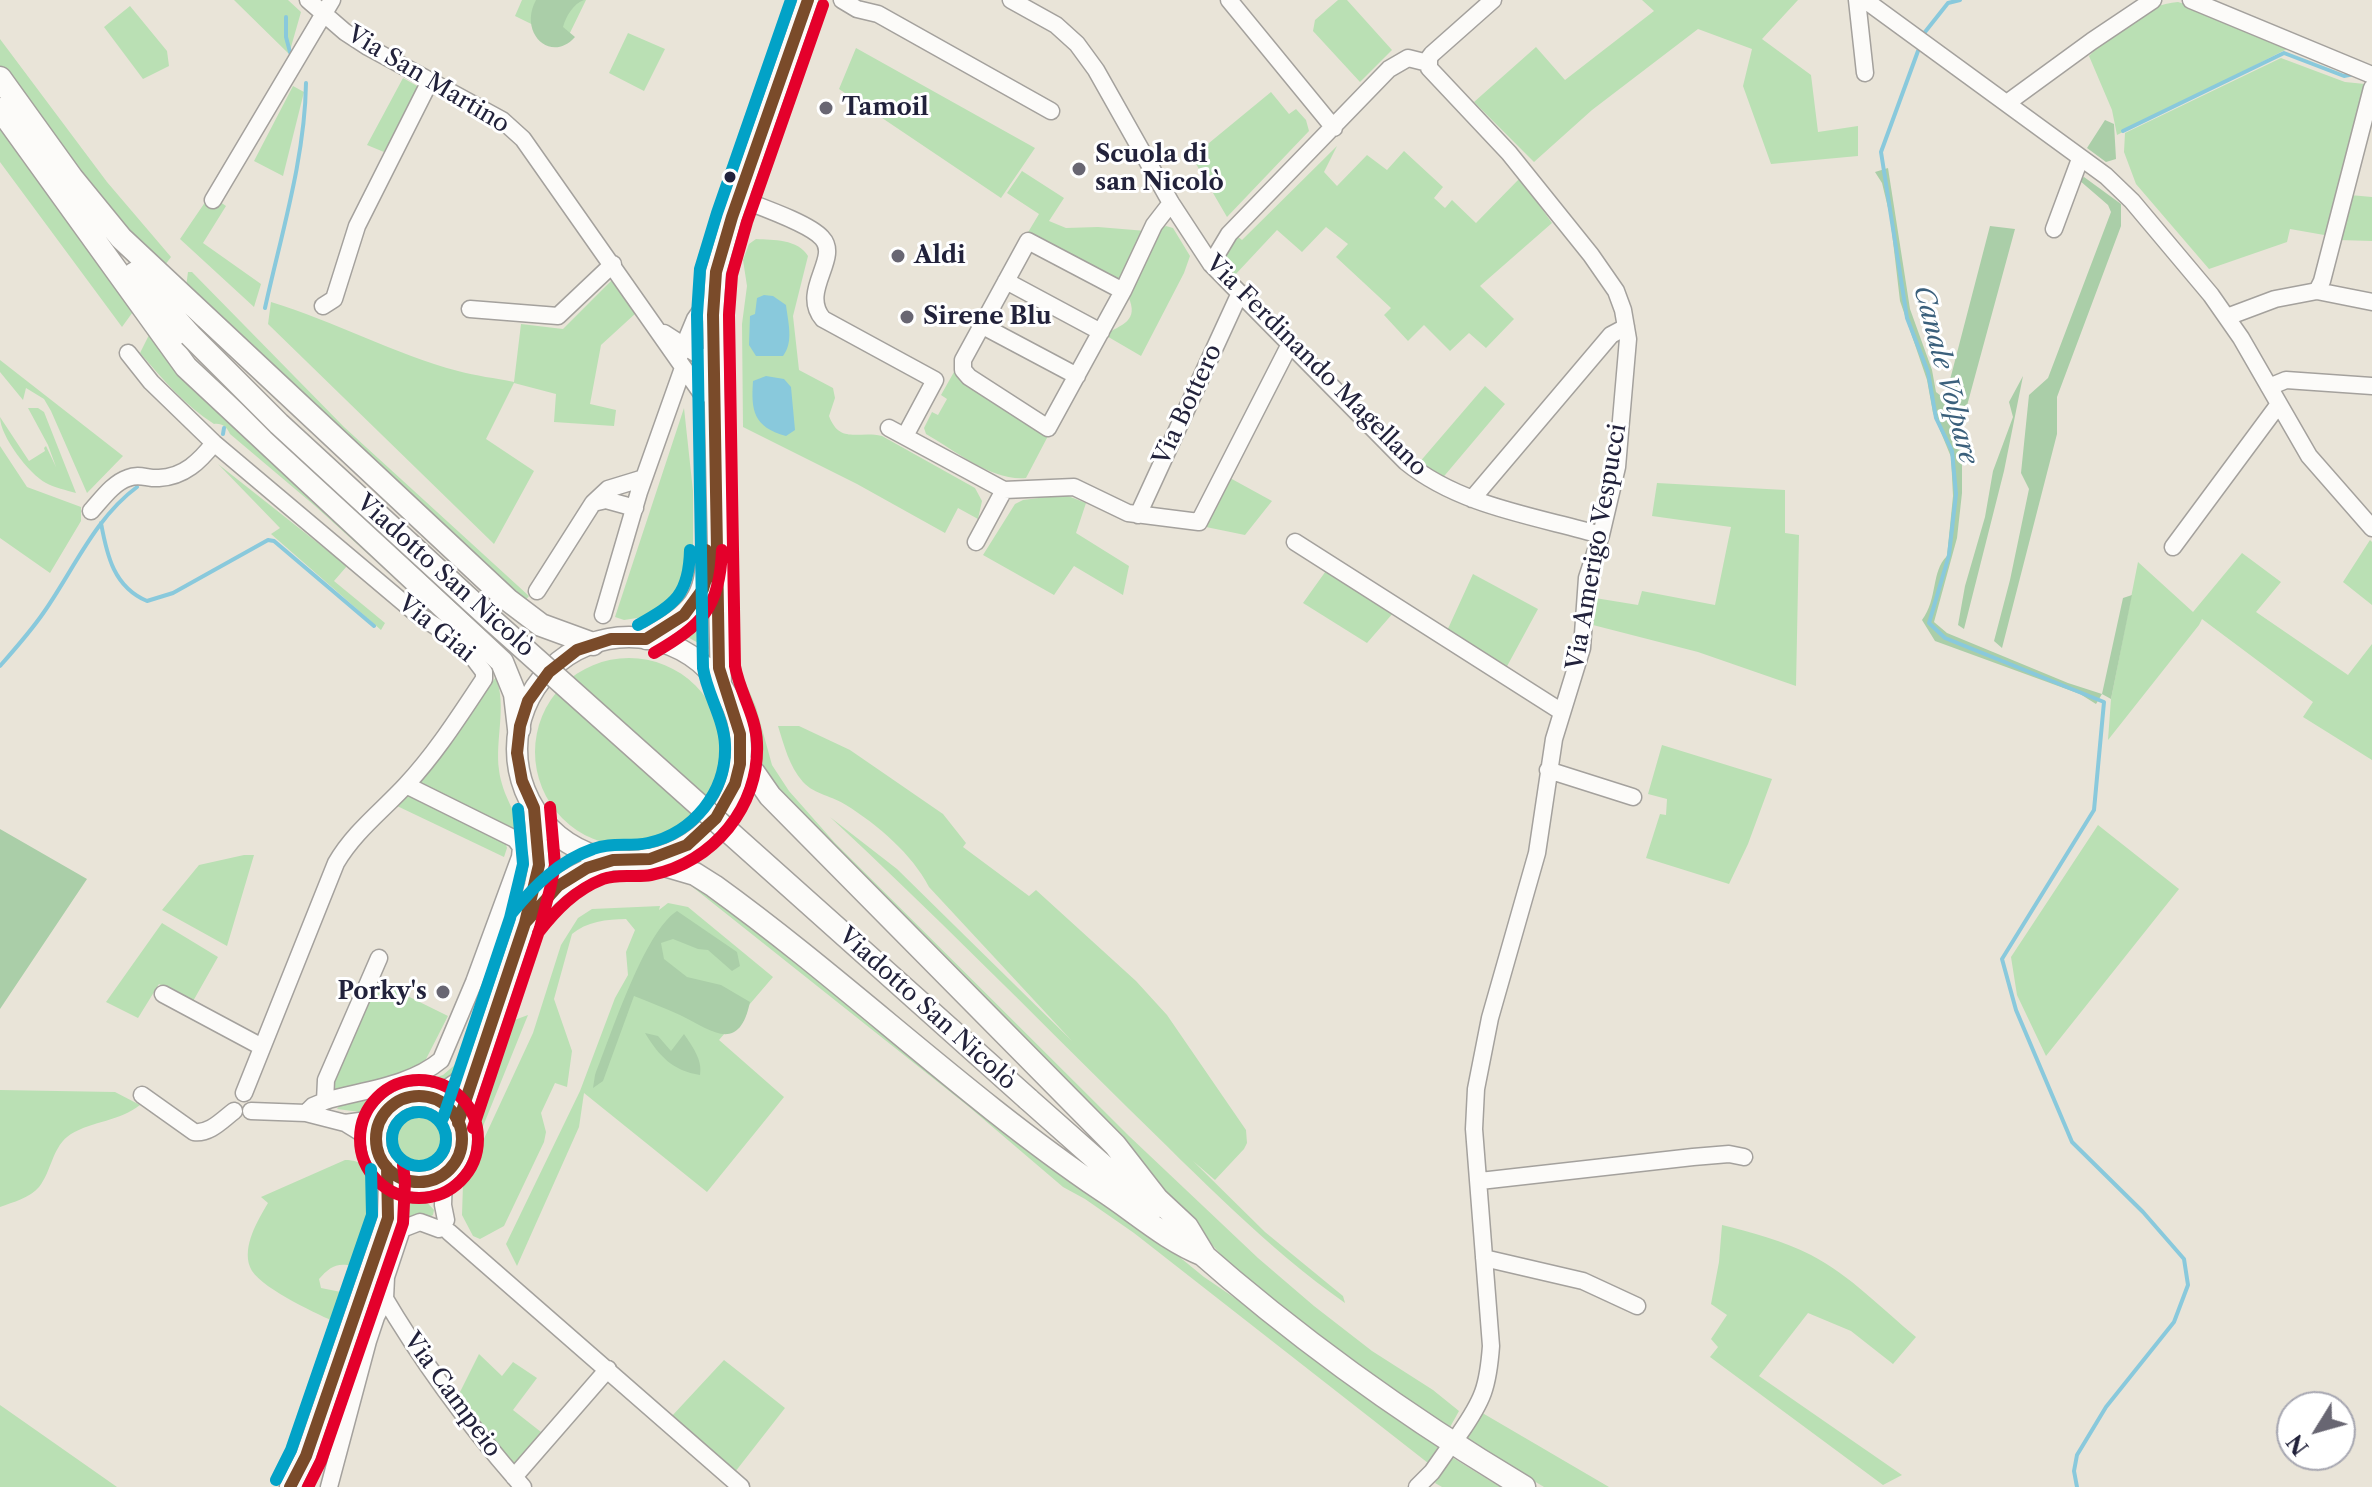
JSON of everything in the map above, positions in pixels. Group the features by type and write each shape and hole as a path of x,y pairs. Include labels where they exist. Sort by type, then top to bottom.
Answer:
{"highway":[{"path":"0,78 72,178 121,238 517,607 541,625 593,644"},
{"name":"Viadotto San Nicolò","path":"0,92 110,244 190,335 279,424 493,621 1204,1255"},
{"path":"0,109 186,367 502,662 515,694 519,729"},
{"path":"740,764 754,773 770,796 1115,1145 1157,1199 1187,1227 1204,1255 1306,1340 1456,1446 1524,1487"},
{"path":"647,860 695,874 714,886 1063,1163 1178,1245 1204,1255"}],"main road":[{"path":"721,687 713,315 716,272 738,198 808,0"},
{"path":"646,639 684,615 703,589 707,576 702,394 686,358 705,289 716,272"},
{"path":"618,638 646,639 689,655 721,687 738,724 740,764 729,800 709,828 680,849 647,860 612,860 568,843 549,828 534,808 518,765 519,729 528,701 546,674 567,657 593,644 618,638"},
{"path":"458,1123 525,923 539,865 534,808"},
{"path":"525,923 546,897 567,879 612,860"},
{"path":"434,1099 458,1083 479,1059"},
{"path":"388,1218 407,1192 421,1182 444,1174 460,1152 458,1123 448,1109 434,1099 420,1096 394,1104 382,1118 376,1142 387,1167 399,1177 421,1182"},
{"path":"290,1487 376,1293 370,1269 388,1218 390,1194 387,1167"}],"street":[{"name":"Via San Martino","path":"308,0 328,8 368,47 502,120 523,139 657,327 686,358"},
{"path":"842,0 857,9 878,14 1051,111"},
{"name":"Via Ferdinando Magellano","path":"1011,0 1056,25 1088,57 1196,245 1239,295 1406,462 1439,486 1472,499 1601,535"},
{"path":"1229,0 1334,128"},
{"path":"1211,264 1229,234 1389,69 1408,58 1428,63 1432,54 1493,0"},
{"path":"1857,0 1865,73"},
{"path":"1865,0 2106,176 2132,201 2227,317 2321,473 2372,528"},
{"path":"2007,103 2153,0"},
{"path":"2191,0 2372,75"},
{"name":"Via San Martino","path":"213,200 328,8"},
{"name":"Via Amerigo Vespucci","path":"1428,63 1432,73 1509,153 1591,255 1616,291 1628,339 1617,467 1587,578 1582,648 1548,770 1537,853 1490,1018 1476,1089 1474,1129 1491,1346 1489,1375 1480,1405 1460,1433"},
{"path":"323,306 334,299 357,226 430,81"},
{"path":"2317,291 2372,88"},
{"path":"2054,229 2080,159"},
{"path":"738,198 812,230 824,239 826,257 814,300 815,308 823,319 935,380 905,436"},
{"path":"1123,291 1028,241 963,360 963,370 969,377 1048,428 1123,291 1154,225 1171,203"},
{"path":"1196,245 1229,234"},
{"path":"470,309 558,316 613,264"},
{"path":"1006,281 1101,332"},
{"path":"2227,317 2275,299 2317,291 2372,302"},
{"name":"Via Bottero","path":"1138,515 1239,295"},
{"path":"657,327 682,331 697,317"},
{"path":"981,325 1077,376"},
{"path":"1472,499 1611,335 1626,327"},
{"path":"889,428 1004,490 1074,487 1128,513 1199,522 1290,344"},
{"name":"Via Giai","path":"128,353 151,382 214,443 418,615 462,643 482,666 484,679 441,744 357,834 336,863 244,1093"},
{"path":"603,615 639,492 686,358 706,360 710,466 717,482"},
{"path":"2269,387 2286,380 2372,386"},
{"path":"2173,547 2279,404"},
{"path":"91,511 127,478 139,475 159,478 186,471 200,462 214,443"},
{"path":"537,591 593,503 608,489 639,492"},
{"path":"976,542 1004,490"},
{"path":"593,503 639,492"},
{"path":"1295,542 1562,712"},
{"path":"1548,770 1633,797"},
{"path":"306,1113 325,1101 431,1069 441,1060 474,982 520,857 521,847 515,839 406,785"},
{"path":"325,1101 326,1080 379,958"},
{"path":"163,994 262,1047"},
{"path":"234,1111 232,1100 237,1094 244,1093 252,1100 251,1111"},
{"path":"142,1095 194,1132 202,1133 212,1128 234,1111"},
{"path":"234,1111 243,1115 251,1111 306,1113 345,1123 376,1142"},
{"path":"345,1123 382,1118"},
{"path":"1480,1181 1693,1157 1729,1154 1744,1157"},
{"path":"444,1174 445,1227 741,1487"},
{"name":"Via Campeio","path":"329,1487 376,1317 376,1293 386,1277 402,1229 420,1222 445,1227"},
{"path":"1484,1258 1583,1281 1637,1306"},
{"name":"Via Campeio","path":"376,1293 462,1415 519,1482"},
{"path":"519,1482 608,1369"},
{"path":"1417,1487 1446,1452"}],"green space":[{"path":"234,0 288,0 301,12 289,54"},
{"path":"522,0 586,0 566,41 515,16"},
{"path":"536,0 584,0 576,4 566,19 563,27 575,37 566,45 547,46 534,33 531,24"},
{"path":"1338,0 1347,0 1392,50 1360,82 1313,31 1315,20"},
{"path":"1642,0 1798,0 1762,39 1811,75 1818,132 1858,126 1858,156 1771,164 1743,86 1752,49 1698,29 1592,110 1534,162 1474,102 1536,47 1565,80 1654,11"},
{"path":"2178,2 2289,48 2117,135 2112,110 2089,56 2141,14"},
{"path":"130,6 167,51 169,66 143,79 104,27"},
{"path":"628,33 665,49 644,91 609,73"},
{"path":"0,39 107,182 171,257 162,269 142,251 0,68"},
{"path":"856,48 1035,148 1001,198 839,89"},
{"path":"2281,58 2345,82 2365,84 2330,236 2290,229 2287,242 2209,269 2136,184 2124,152 2125,133"},
{"path":"403,78 419,87 384,152 367,145"},
{"path":"293,86 304,92 283,176 254,161"},
{"path":"1271,92 1289,114 1296,109 1306,120 1309,131 1227,217 1192,157"},
{"path":"2105,120 2114,124 2116,159 2106,162 2087,148"},
{"path":"0,128 135,309 122,327 0,162"},
{"path":"1337,146 1324,172 1337,186 1367,155 1387,170 1404,151 1443,187 1434,198 1445,208 1452,200 1476,223 1520,178 1552,223 1480,286 1514,319 1486,348 1469,333 1450,351 1424,325 1408,341 1384,315 1391,308 1336,257 1348,244 1326,227 1302,252 1277,230 1234,276 1225,266 1223,255 1237,236 1242,240"},
{"path":"1888,168 1910,309 1932,370 1936,392 1945,399 1990,226 2015,229 1962,424 1962,493 1957,538 1934,622 1947,633 2102,694 2096,704 2080,694 1935,641 1922,620 1939,569 1947,556 1953,496 1951,457 1933,413 1927,380 1900,301 1890,216 1882,183 1875,172"},
{"path":"1022,171 1064,198 1049,221 1066,228 1146,231 1121,280 1027,234 1039,214 1007,193"},
{"path":"2084,177 2121,204 2121,226 2057,397 2057,434 2002,648 1994,641 2029,489 2021,473 2029,395 2048,378 2111,212 2108,205 2079,180"},
{"path":"210,195 226,206 203,243 261,284 254,307 180,239"},
{"path":"2350,195 2372,197 2372,241 2339,240"},
{"path":"1166,226 1173,228 1190,256 1141,356 1105,335 1130,317 1132,312 1128,296 1154,232"},
{"path":"756,239 792,243 808,256 793,316 799,370 833,388 835,398 829,416 833,425 851,435 882,436 975,488 982,501 978,519 958,508 945,533 857,484 743,427 742,324 747,286 743,260 749,244"},
{"path":"188,272 192,272 344,427 529,596 524,602 186,287"},
{"path":"612,280 636,313 601,345 590,404 616,410 614,426 554,422 556,394 514,383 486,439 534,471 494,544 268,324 271,302 434,364 514,382 521,324 563,329"},
{"path":"727,285 722,310 732,638 772,765 789,791 835,843 1129,1136 1258,1258 1372,1351 1433,1390 1459,1411 1449,1429 1398,1396 1232,1267 1187,1217 1160,1194 1133,1154 1089,1108 769,784 756,753 745,704 724,657 718,325 722,286"},
{"path":"151,331 472,640 429,616 430,610 314,505 224,426 214,424 183,400 140,353"},
{"path":"0,360 123,456 87,493 44,399 26,388 23,400 0,372"},
{"path":"954,372 1048,436 1026,478 1013,478 987,470 926,434 924,428 932,412 938,415 947,399 941,395"},
{"path":"2023,376 2004,471 1964,629 1958,625 1965,586 1985,517 1993,471 2013,417 2009,402"},
{"path":"1485,386 1505,404 1440,481 1418,464"},
{"path":"28,408 38,408 44,412 76,493 39,478 10,444 0,417 29,461 45,451 46,446 56,467"},
{"path":"684,408 693,491 693,568 689,588 663,614 624,620 615,617"},
{"path":"0,446 27,487 81,507 81,521 50,573 0,538"},
{"path":"218,464 347,566 334,581 385,623 381,630 271,534 280,528"},
{"path":"1230,478 1272,501 1245,535 1206,527"},
{"path":"1657,483 1785,490 1785,533 1799,535 1796,686 1698,652 1593,625 1595,598 1638,605 1642,591 1715,605 1731,527 1652,516"},
{"path":"1068,496 1086,503 1076,533 1129,566 1123,595 1074,566 1054,595 983,555 1015,504"},
{"path":"2370,540 2372,542 2372,605 2343,582"},
{"path":"2242,553 2281,582 2256,612 2348,675 2372,644 2372,760 2303,717 2313,702 2202,619 2108,740 2111,699 2138,562 2193,612"},
{"path":"1328,568 1394,612 1367,643 1303,603"},
{"path":"1473,574 1538,609 1505,670 1446,633"},
{"path":"2132,595 2111,699 2102,694 2123,598"},
{"path":"705,600 709,649 675,630"},
{"path":"629,658 665,665 696,685 716,716 723,752 716,788 696,819 665,839 629,846 593,839 562,819 542,788 535,752 542,716 562,685 593,665"},
{"path":"496,677 501,700 498,758 501,779 528,840 423,786 419,780"},
{"path":"778,726 799,726 850,750 943,814 966,843 963,847 1029,896 1036,890 1136,981 1167,1015 1246,1130 1244,1149 1215,1180 1193,1161 1265,1232 1343,1296 1345,1303 1288,1259 1234,1210 830,817 897,869 1072,1041 929,887 893,841 846,805 803,782 791,762"},
{"path":"1662,745 1772,779 1748,844 1729,884 1646,858 1660,814 1666,815 1667,799 1648,794"},
{"path":"406,794 505,841 507,848 504,857 395,805"},
{"path":"2098,825 2179,889 2046,1056 2017,995 2011,957"},
{"path":"0,829 87,879 0,1009"},
{"path":"525,854 528,865 487,988 481,985"},
{"path":"254,855 227,946 162,910 199,865"},
{"path":"680,877 695,883 1123,1211 1204,1277 1438,1447 1428,1463 1134,1233 1063,1187 968,1106"},
{"path":"668,903 688,907 773,977 719,1040 784,1097 707,1192 584,1093 579,1127 517,1266 506,1244 580,1091 615,998 628,975 626,952 635,930 626,919 619,919 590,924 572,934 554,999 572,1051 567,1087 555,1083 541,1113 546,1132 544,1142 504,1226 480,1239 473,1236 462,1215 463,1184 533,1033 561,945 578,918 592,909 660,906 659,910"},
{"path":"677,911 737,952 740,966 732,971 708,950 673,939 661,943 664,959 687,977 721,985 750,1002 745,1018 739,1028 723,1034 634,996 603,1081 593,1088 610,1035 641,962 665,922"},
{"path":"162,923 218,957 192,1003 159,984 138,1018 106,1002"},
{"path":"373,979 448,1016 424,1063 381,1080 329,1091"},
{"path":"528,1015 475,1146 471,1119 489,1059 500,1032 509,1022"},
{"path":"645,1033 658,1036 671,1051 684,1034 698,1059 700,1075 682,1070 668,1061"},
{"path":"463,1050 468,1052 454,1076 439,1088 401,1092 376,1111 368,1113 337,1109 340,1105 368,1100 443,1075 457,1063"},
{"path":"0,1090 115,1092 140,1105 71,1134 60,1145 39,1187 26,1197 0,1207"},
{"path":"413,1110 425,1110 441,1119 448,1129 448,1153 441,1163 425,1172 413,1172 393,1158 388,1147 388,1135 402,1115"},
{"path":"345,1160 364,1164 374,1172 380,1183 381,1199 373,1232 358,1261 352,1266 333,1267 319,1279 321,1288 351,1294 344,1318 333,1321 263,1282 250,1267 248,1251 252,1234 268,1203 261,1197"},
{"path":"418,1196 434,1210 433,1215 398,1219 396,1217 405,1204"},
{"path":"1722,1225 1779,1241 1825,1263 1916,1337 1893,1364 1851,1331 1808,1313 1759,1376 1902,1475 1883,1485 1710,1357 1718,1347 1711,1339 1727,1315 1711,1304"},
{"path":"479,1354 502,1376 513,1362 537,1378 513,1410 541,1432 511,1468 459,1394"},
{"path":"724,1360 785,1408 735,1472 671,1417"},
{"path":"0,1405 117,1487 0,1487"},
{"path":"1479,1411 1609,1487 1544,1487 1462,1438"},
{"path":"1450,1456 1500,1487 1442,1487 1435,1483"}],"water":[{"path":"773,296 786,305 789,338 783,356 756,356 749,345 750,316 755,314 757,298"},
{"path":"766,376 784,379 791,387 795,430 786,436 767,428 756,416 753,381"}],"waterway":[{"name":"Canale Volpare","path":"1925,32 1948,3 1960,0"},
{"path":"286,17 290,52"},
{"name":"Canale Volpare","path":"1918,51 1881,152 1907,318 1928,372 1936,418 1952,451 1956,494 1949,555 1929,623 1945,638 2104,702 2094,810 2002,959 2016,1010 2072,1142 2143,1212 2184,1259 2188,1285 2174,1322 2106,1407 2077,1455 2074,1471 2077,1487"},
{"path":"2123,131 2284,53 2344,76 2354,74"},
{"path":"265,308 297,168 306,83"},
{"path":"223,434 224,428"},
{"path":"0,666 44,612 97,529 137,487"},
{"path":"101,523 114,569 127,588 147,601 173,593 268,540 274,541 374,626"}],"transit line":[{"path":"512,913 548,875 581,854 607,846 648,843 679,830 704,808 720,779 724,762 724,735 703,668 697,315 700,269 791,0"},
{"path":"525,923 558,886 587,868 613,860 650,859 687,845 716,818 735,784 740,764 740,734 719,668 713,315 716,272 732,217 808,0"},
{"path":"538,933 567,902 603,879 651,875 694,858 713,845 728,828 750,789 756,766 756,733 735,666 729,315 732,275 747,222 823,5"},
{"path":"638,625 662,611 678,596 687,578 690,550"},
{"path":"458,1123 525,923 539,865 534,808 522,781 517,753 520,726 528,701 549,672 577,650 611,639 646,639 684,615 703,589 707,576 706,550"},
{"path":"654,653 685,633 705,613 717,587 722,550"},
{"path":"473,1128 540,928 550,889 555,865 550,807"},
{"path":"443,1118 510,918 519,881 523,864 518,809"},
{"path":"419,1080 452,1090 468,1106 478,1139 468,1172 452,1188 419,1198 386,1188 370,1172 360,1139 370,1106 386,1090 419,1080"},
{"path":"419,1096 435,1100 449,1109 458,1123 462,1139 458,1155 449,1169 435,1178 419,1182 403,1178 389,1169 380,1155 376,1139 380,1123 389,1109 403,1100 419,1096"},
{"path":"419,1112 438,1120 446,1139 438,1158 419,1166 400,1158 392,1139 400,1120 419,1112"},
{"path":"308,1487 321,1461 403,1223 403,1165"},
{"path":"290,1487 306,1456 388,1218 387,1167"},
{"path":"276,1480 291,1450 372,1215 371,1169"}],"place":[{"name":"Tamoil","path":"826,108"},
{"name":"Scuola di san Nicolò","path":"1079,169"},
{"name":"Aldi","path":"898,256"},
{"name":"Sirene Blu","path":"907,317"},
{"name":"Porky's","path":"443,992"}]}
